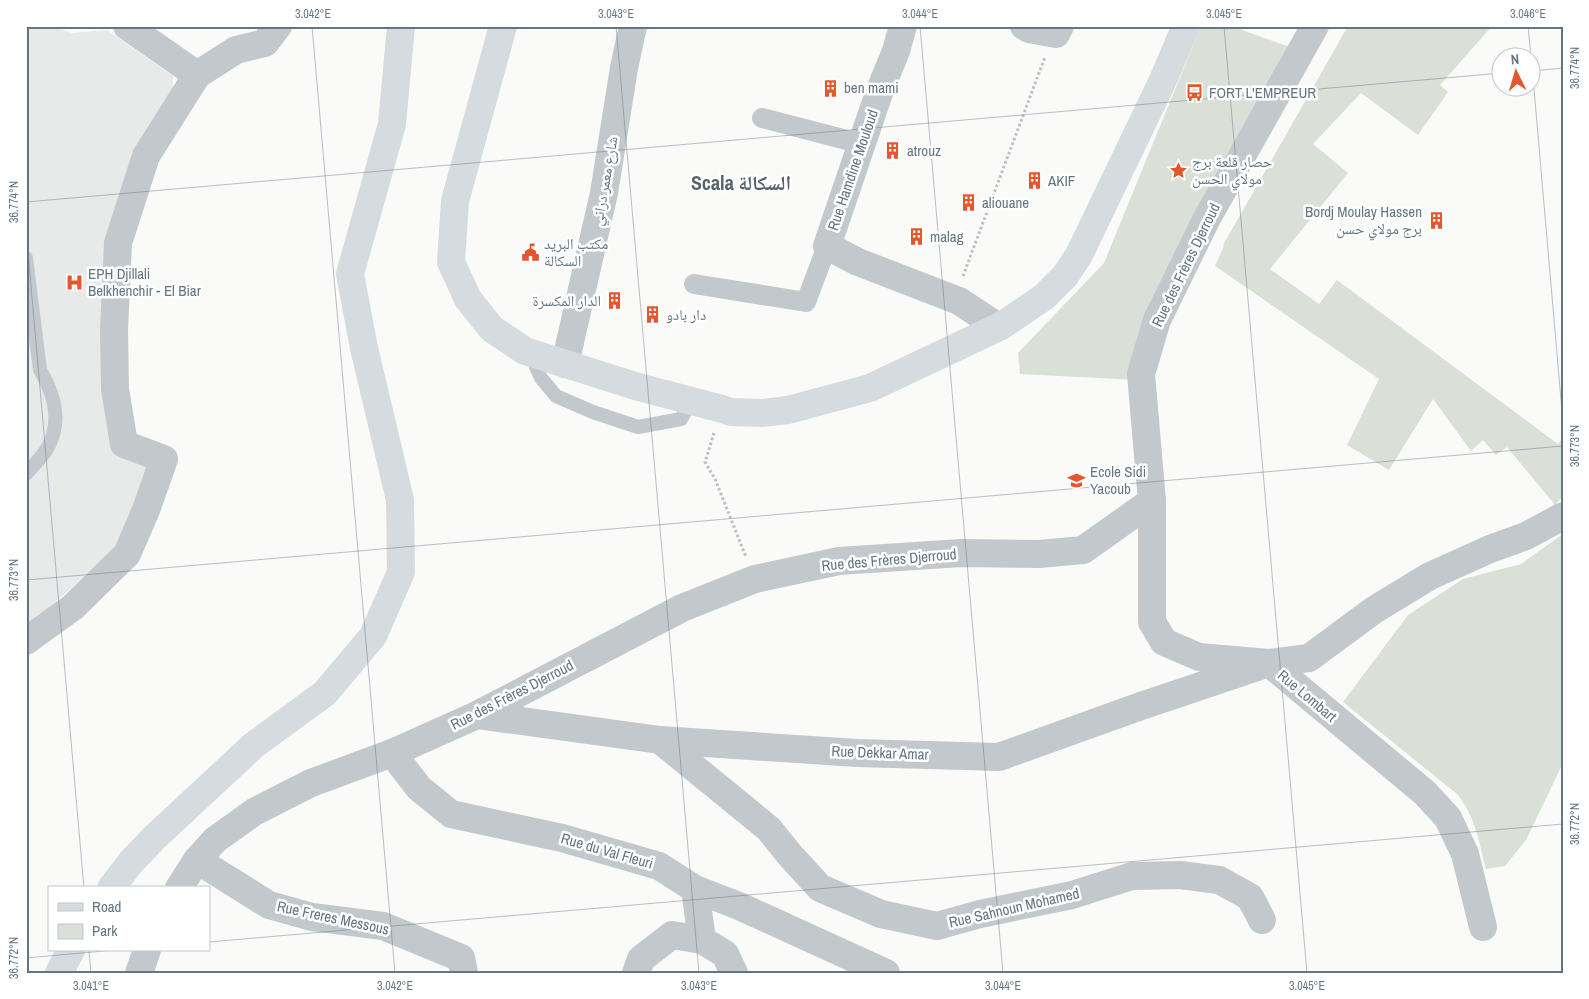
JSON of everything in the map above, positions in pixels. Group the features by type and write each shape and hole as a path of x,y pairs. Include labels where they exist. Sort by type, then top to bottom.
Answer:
{"main road":[{"path":"113,886 131,862 155,837 254,745 325,693 373,636 401,572 400,500 364,348 350,274 392,124 401,26"},
{"path":"503,26 455,201 451,262 468,299 492,329 525,351 635,386 722,410 762,413 788,410 870,388 1001,326 1044,297 1065,276 1079,256 1163,80 1186,26"},
{"path":"59,973 70,952"}],"street":[{"path":"127,26 197,75"},
{"path":"26,641 73,607 127,554 146,510 164,459 124,444 115,389 114,330 118,243 146,156 197,75 236,50 265,43 278,26"},
{"name":"شارع معمر دراني","path":"565,364 602,202 624,68 633,26"},
{"name":"Rue Hamdine Mouloud","path":"902,26 896,51 880,90 827,246 858,262 960,301 994,324 1001,326"},
{"path":"1024,26 1029,29 1058,30"},
{"name":"Rue des Frères Djerroud","path":"180,886 197,860 215,840 254,812 311,783 392,753 477,715 682,608 755,578 839,561 961,553 1039,554 1083,550 1152,502 1141,374 1157,320 1206,220 1315,26"},
{"path":"762,118 862,144"},
{"path":"694,284 806,302 827,246"},
{"name":"Rue Lombart","path":"1152,502 1152,622 1164,642 1199,658 1269,664 1425,793 1448,818 1465,854 1483,926"},
{"path":"1269,664 1309,658 1374,610 1430,576 1490,549 1526,536 1563,516"},
{"name":"Rue Dekkar Amar","path":"477,715 660,740 857,753 999,757 1141,706 1269,664"},
{"name":"Rue Sahnoun Mohamed","path":"660,740 770,829 789,854 820,888 880,914 937,926 980,914 1072,895 1132,876 1180,875 1219,880 1250,897 1262,920"},
{"name":"Rue du Val Fleuri","path":"392,753 419,788 452,814 562,838 659,866 695,888 886,973"},
{"name":"Rue Freres Messous","path":"197,860 269,905 312,917 383,926 461,958 464,973"},
{"path":"695,888 702,940"},
{"path":"636,973 641,959 672,935 702,940 726,954 734,973"}],"lane":[{"path":"26,258 40,370 50,386 57,420 47,448 26,474"},
{"path":"529,352 541,378 556,396 593,412 638,427 681,419 691,401"},
{"path":"26,372 40,370"}],"path":[{"path":"960,301 964,273 1043,63 1058,30"},
{"path":"722,410 705,462 715,479 755,578"}],"shaded area":[{"name":"EPH Djillali Belkhenchir - El Biar","path":"26,26 53,26 72,33 107,30 173,76 173,108 122,233 114,447 152,467 116,545 68,591 26,627"}],"green space":[{"path":"1201,26 1231,26 1298,50 1137,380 1020,374 1018,353 1104,263"},
{"path":"1348,26 1492,26 1440,85 1448,92 1418,135 1361,93 1313,144 1348,173 1270,269 1319,304 1337,280 1558,444 1563,438 1563,496 1555,505 1507,447 1496,455 1483,440 1471,451 1433,399 1389,470 1347,445 1379,379 1215,266 1223,245"},
{"path":"1563,534 1563,763 1526,840 1505,866 1486,869 1472,820 1457,794 1343,702 1408,615 1463,579 1521,564"}],"place":[{"name":"ben mami","path":"830,88"},
{"name":"FORT L'EMPREUR","path":"1195,93"},
{"name":"atrouz","path":"893,151"},
{"name":"حصار قلعة برج مولاي الحسن","path":"1178,171"},
{"name":"AKIF","path":"1034,181"},
{"name":"aliouane","path":"968,203"},
{"name":"Bordj Moulay Hassen برج مولاي حسن","path":"1436,221"},
{"name":"malag","path":"916,237"},
{"name":"مكتب البريد السكالة","path":"530,253"},
{"name":"EPH Djillali Belkhenchir - El Biar","path":"74,283"},
{"name":"الدار المكسرة","path":"615,301"},
{"name":"دار بادو","path":"652,315"},
{"name":"Ecole Sidi Yacoub","path":"1076,481"}],"district":[{"name":"Scala السكالة","path":"741,183"}]}
